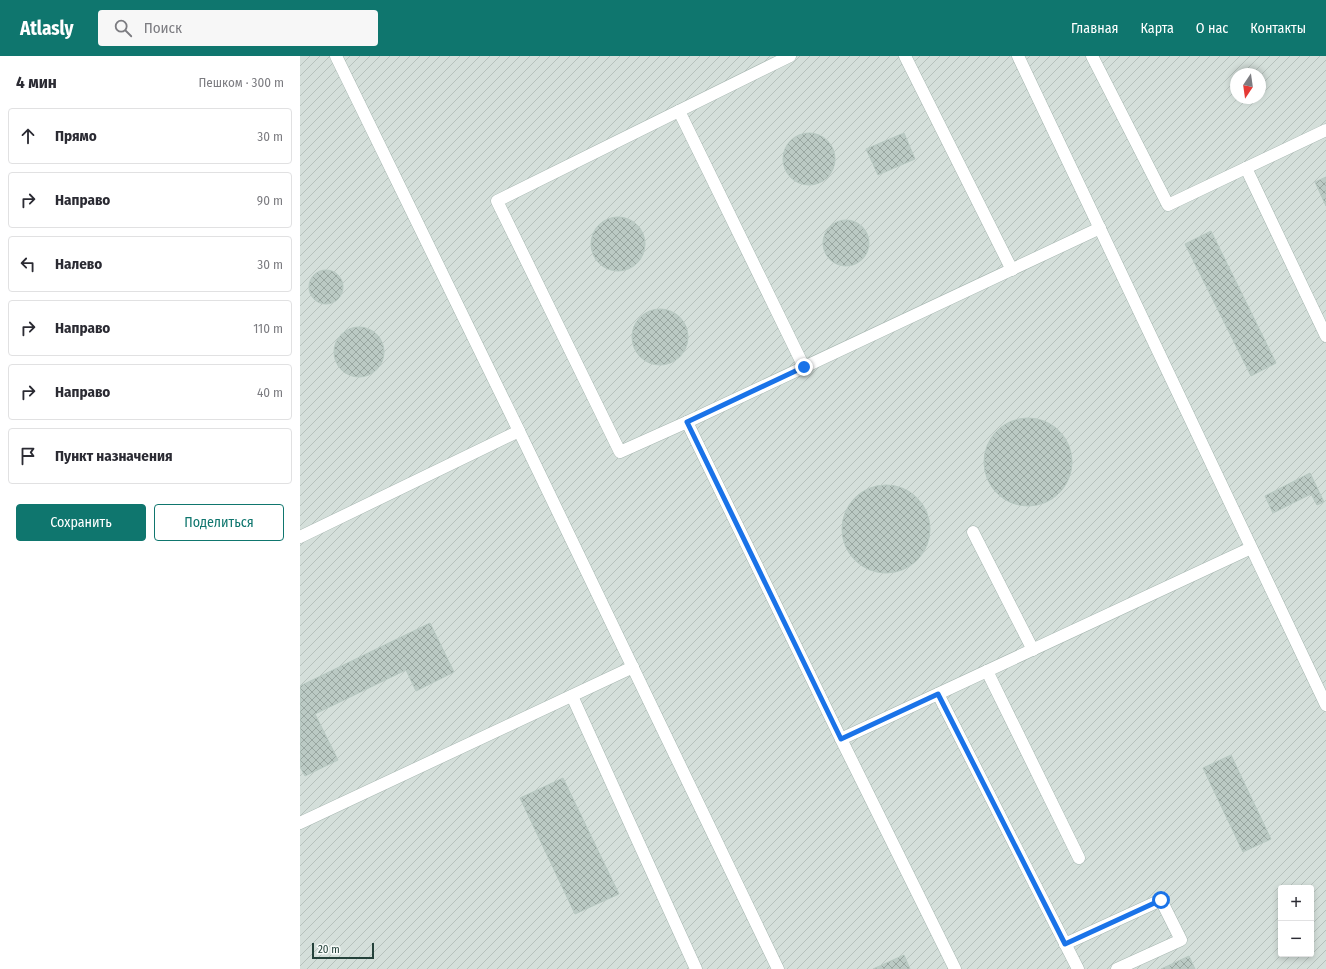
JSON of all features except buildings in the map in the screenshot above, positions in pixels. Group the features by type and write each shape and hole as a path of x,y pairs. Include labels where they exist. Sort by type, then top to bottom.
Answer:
{"lane":[{"path":"336,56 778,969"},
{"path":"790,56 497,201 620,452 1100,228"},
{"path":"905,56 1012,270"},
{"path":"1018,56 1326,705"},
{"path":"1092,56 1168,204 1326,130"},
{"path":"679,111 804,367"},
{"path":"1246,168 1326,336"},
{"path":"687,422 841,739 956,969"},
{"path":"300,537 519,432"},
{"path":"972,532 1033,650"},
{"path":"841,739 1251,548"},
{"path":"300,824 633,667"},
{"path":"987,671 1079,858"},
{"path":"938,694 1078,969"},
{"path":"572,696 696,969"},
{"path":"1065,944 1161,900 1181,940 1118,969"}],"shaded area":[{"path":"300,56 1326,56 1326,969 300,969"}],"route":[{"path":"804,367 687,422 841,739 938,694 1065,944 1161,900"}]}
